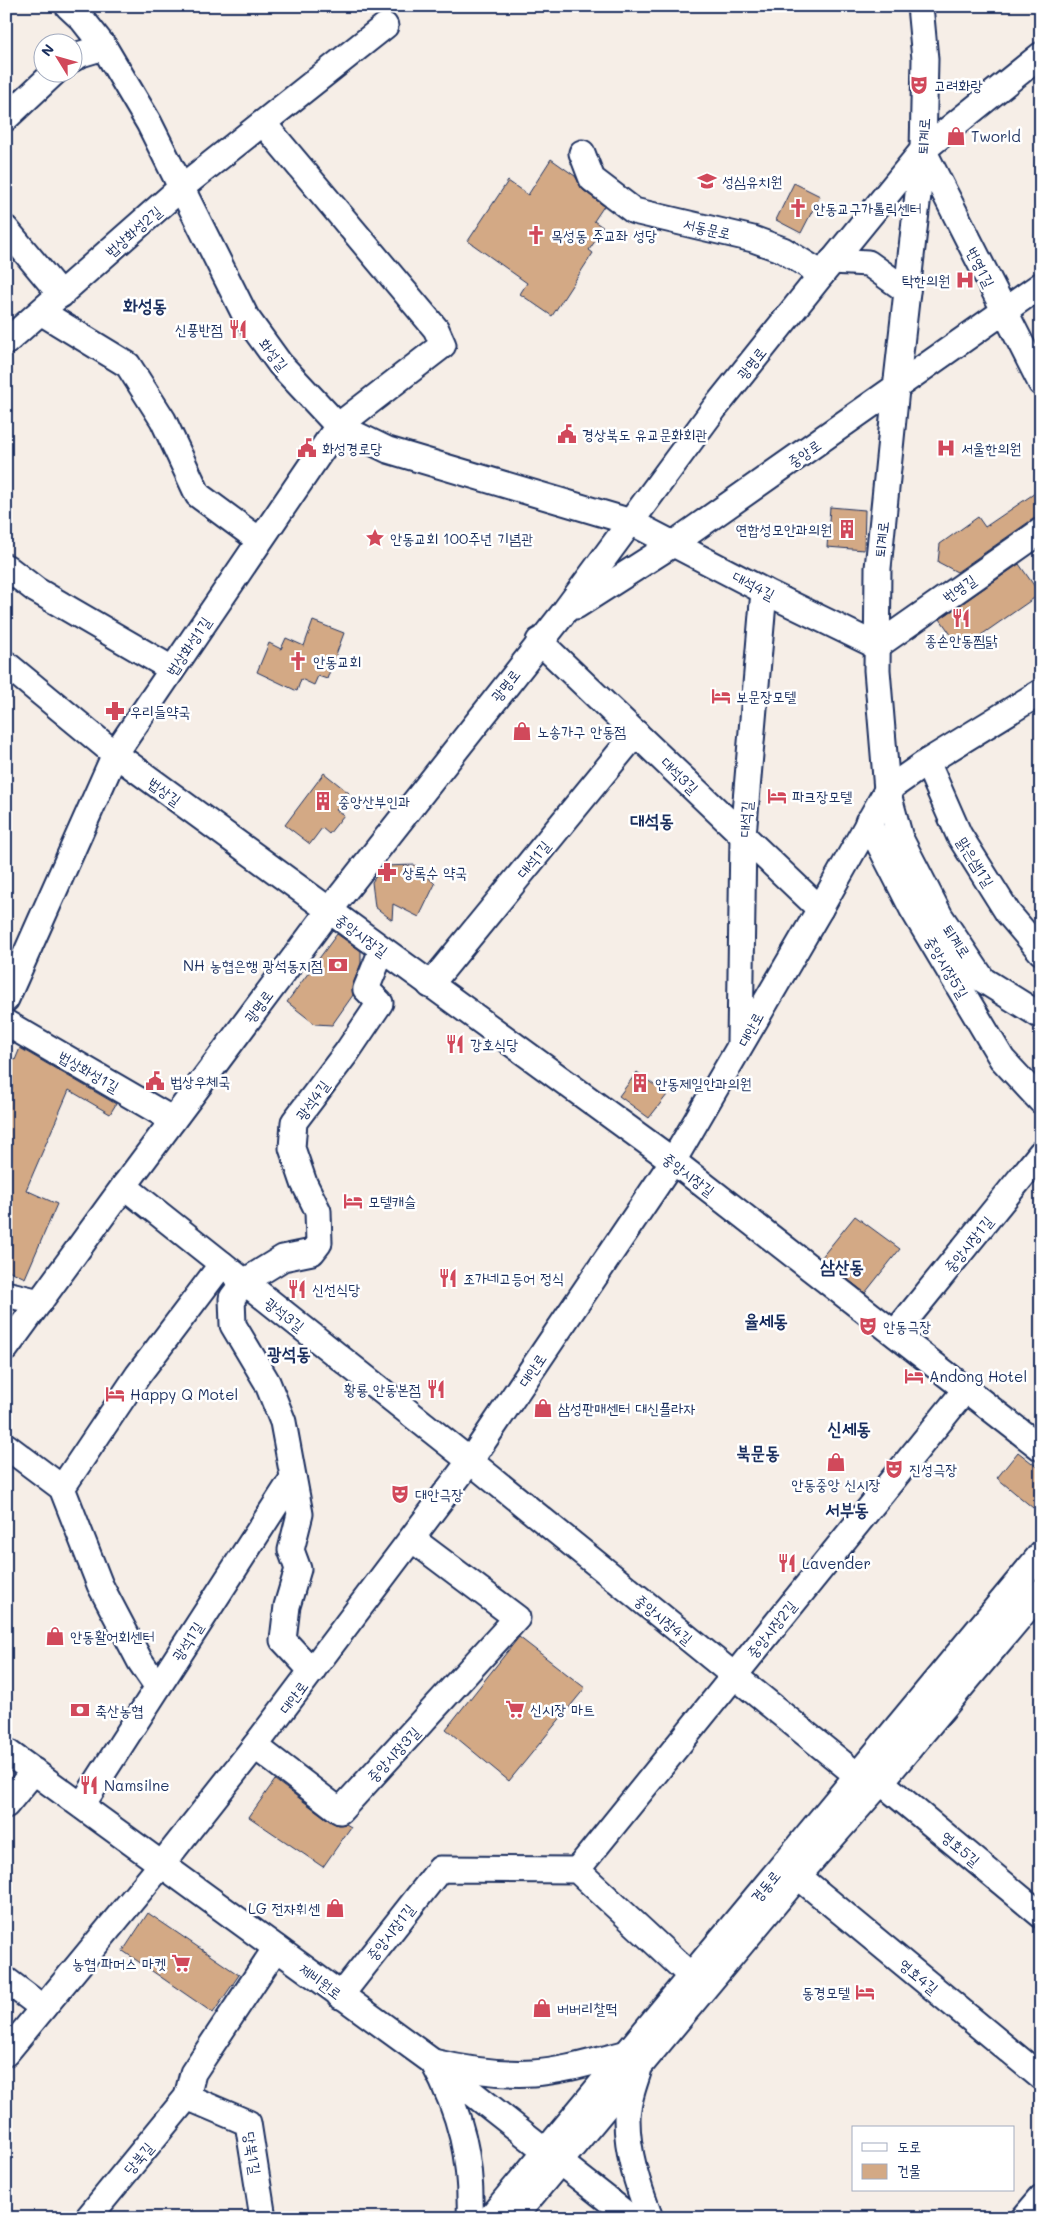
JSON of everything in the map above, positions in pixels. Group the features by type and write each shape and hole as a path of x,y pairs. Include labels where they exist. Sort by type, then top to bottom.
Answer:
{"street":[{"name":"화성길","path":"68,6 82,19 104,47 149,123 246,317 280,364 338,426 388,450 631,522"},
{"name":"퇴계로","path":"920,6 925,59 923,150 878,568 877,670 887,790 900,838 940,916 972,964 983,980 1041,1016"},
{"name":"법상화성2길","path":"6,342 182,187 385,26"},
{"path":"82,54 104,47"},
{"name":"광명로","path":"6,1348 329,911 539,641 562,615 714,408 923,150 1041,56"},
{"path":"6,118 44,82"},
{"name":"법상화성1길","path":"6,999 115,754 338,426 443,345 436,329 263,123"},
{"name":"번영1길","path":"923,150 1003,312 1041,383"},
{"name":"서동문로","path":"582,153 592,179 634,211 753,239 827,267"},
{"path":"6,229 61,294"},
{"path":"827,267 868,263 907,291"},
{"name":"중앙로","path":"562,615 673,544 896,389 1041,285"},
{"path":"41,312 128,365 163,420 198,495 259,540"},
{"name":"대석4길","path":"631,522 764,591 877,646"},
{"name":"번영길","path":"877,646 1041,531"},
{"path":"6,566 36,590 172,669"},
{"name":"대석길","path":"740,1048 744,836 764,591"},
{"name":"대석3길","path":"539,641 820,909"},
{"name":"법상길","path":"6,664 115,754 329,911"},
{"name":"대안로","path":"6,2053 162,1864 255,1746 470,1461 673,1160 740,1048 887,790 927,762 1041,692"},
{"name":"대석1길","path":"430,985 636,733"},
{"name":"맑은샘1길","path":"927,762 959,835 1008,913 1041,952"},
{"name":"중앙시장5길","path":"868,822 912,908 1002,1059 1041,1101"},
{"name":"중앙시장길","path":"329,911 673,1160 1041,1448"},
{"name":"광석4길","path":"244,1282 283,1258 312,1252 319,1243 318,1211 304,1183 292,1148 294,1122 347,1052 380,1003 366,989 382,950"},
{"name":"법상화성1길","path":"6,1023 173,1120"},
{"name":"중앙시장1길","path":"895,1334 1041,1153"},
{"name":"광석3길","path":"124,1186 470,1461"},
{"path":"62,1488 138,1375 222,1264"},
{"path":"244,1282 232,1298 233,1325 267,1382 282,1422 300,1514 291,1550 298,1569 287,1606 283,1640 312,1671"},
{"path":"6,1294 40,1302"},
{"name":"중앙시장2길","path":"576,1870 966,1389"},
{"path":"6,1446 62,1488 100,1585 140,1661 158,1686"},
{"name":"중앙시장4길","path":"470,1461 733,1676 870,1779"},
{"name":"광석1길","path":"82,1805 293,1478"},
{"name":"중앙시장3길","path":"255,1746 340,1810 517,1618 412,1539"},
{"name":"경동로","path":"513,2218 554,2156 632,2059 798,1876 1041,1554"},
{"name":"경동로","path":"632,2059 690,1975 1041,1592"},
{"name":"제비원로","path":"6,1750 340,1996 433,2062 632,2218"},
{"path":"6,1805 34,1770"},
{"name":"영호5길","path":"870,1779 1041,1915"},
{"name":"중앙시장1길","path":"340,1996 440,1869 576,1870"},
{"path":"576,1870 690,1975"},
{"name":"영호4길","path":"798,1876 1041,2077"},
{"path":"188,2097 193,2073 276,1948"},
{"path":"6,1980 43,2008"},
{"path":"433,2062 467,2070 535,2073 632,2059 631,2093 627,2118 630,2147 637,2184 650,2218"},
{"path":"433,2062 450,2092 460,2125 468,2164 471,2194 470,2218"},
{"name":"당북길","path":"88,2218 188,2097"},
{"name":"당북1길","path":"188,2097 248,2123 263,2218"},
{"name":"경동로","path":"490,2218 554,2156"},
{"path":"1024,2218 1041,2198"}],"building":[{"name":"목성동 주교좌 성당","path":"551,159 575,176 583,190 604,206 594,221 604,228 589,250 593,253 552,316 520,294 527,283 468,241 508,181 528,195"},
{"name":"안동교구가톨릭센터","path":"794,183 820,196 801,233 776,220"},
{"path":"1041,489 1041,517 1033,519 957,572 938,562 940,544 978,517 985,527"},
{"name":"연합성모안과의원","path":"830,507 865,510 864,550 827,547"},
{"path":"1019,564 1040,594 961,649 940,619"},
{"name":"안동교회","path":"313,621 344,633 327,679 318,676 314,685 301,679 297,691 257,672 269,643 281,649 286,638 304,646"},
{"name":"중앙산부인과","path":"324,773 349,793 336,810 344,815 329,834 322,828 310,844 285,825"},
{"path":"415,865 435,884 419,917 393,904 392,920 375,907 372,882 383,866"},
{"name":"NH 농협은행 광석동지점","path":"337,934 361,951 361,963 353,984 353,995 332,1025 315,1024 287,1002"},
{"path":"20,1048 116,1104 110,1114 69,1090 26,1190 57,1204 25,1278 6,1269 6,1056 15,1060"},
{"name":"안동제일안과의원","path":"637,1072 667,1095 649,1118 619,1096"},
{"path":"855,1216 900,1249 865,1293 821,1258"},
{"path":"1018,1452 1041,1470 1041,1499 1033,1508 997,1478"},
{"name":"신시장 마트","path":"519,1637 585,1688 509,1781 446,1729"},
{"path":"275,1780 331,1822 338,1825 346,1824 351,1827 323,1867 249,1817"},
{"name":"농협 파머스 마켓","path":"148,1913 239,1975 213,2013 123,1951"}],"place":[{"name":"고려화랑","path":"919,85"},
{"name":"Tworld","path":"956,136"},
{"name":"성심유치원","path":"707,181"},
{"name":"안동교구가톨릭센터","path":"798,208"},
{"name":"목성동 주교좌 성당","path":"536,235"},
{"name":"탁한의원","path":"965,280"},
{"name":"신풍반점","path":"238,329"},
{"name":"경상북도 유교문화회관","path":"567,434"},
{"name":"화성경로당","path":"307,448"},
{"name":"서울한의원","path":"946,448"},
{"name":"연합성모안과의원","path":"847,529"},
{"name":"안동교회 100주년 기념관","path":"375,538"},
{"name":"종손안동찜닭","path":"961,618"},
{"name":"안동교회","path":"298,661"},
{"name":"보문장모텔","path":"721,696"},
{"name":"우리들약국","path":"115,711"},
{"name":"노송가구 안동점","path":"522,731"},
{"name":"파크장모텔","path":"777,796"},
{"name":"중앙산부인과","path":"323,801"},
{"name":"상록수 약국","path":"387,872"},
{"name":"NH 농협은행 광석동지점","path":"338,965"},
{"name":"강호식당","path":"455,1044"},
{"name":"법상우체국","path":"155,1081"},
{"name":"안동제일안과의원","path":"640,1083"},
{"name":"모텔캐슬","path":"353,1201"},
{"name":"조가네고등어 정식","path":"448,1278"},
{"name":"신선식당","path":"297,1289"},
{"name":"안동극장","path":"868,1326"},
{"name":"Andong Hotel","path":"914,1376"},
{"name":"황룡 안동본점","path":"436,1389"},
{"name":"Happy Q Motel","path":"115,1394"},
{"name":"삼성판매센터 대신플라자","path":"543,1408"},
{"name":"안동중앙 신시장","path":"836,1462"},
{"name":"진성극장","path":"894,1469"},
{"name":"대안극장","path":"400,1494"},
{"name":"Lavender","path":"787,1563"},
{"name":"안동활어회센터","path":"55,1636"},
{"name":"신시장 마트","path":"515,1709"},
{"name":"축산농협","path":"80,1710"},
{"name":"Namsilne","path":"89,1785"},
{"name":"LG 전자휘센","path":"335,1908"},
{"name":"농협 파머스 마켓","path":"181,1963"},
{"name":"동경모텔","path":"865,1992"},
{"name":"버버리찰떡","path":"542,2008"}],"district":[{"name":"화성동","path":"145,305"},
{"name":"대석동","path":"652,820"},
{"name":"삼산동","path":"842,1266"},
{"name":"율세동","path":"766,1320"},
{"name":"광석동","path":"289,1353"},
{"name":"신세동","path":"849,1428"},
{"name":"북문동","path":"758,1452"},
{"name":"서부동","path":"847,1509"}]}
